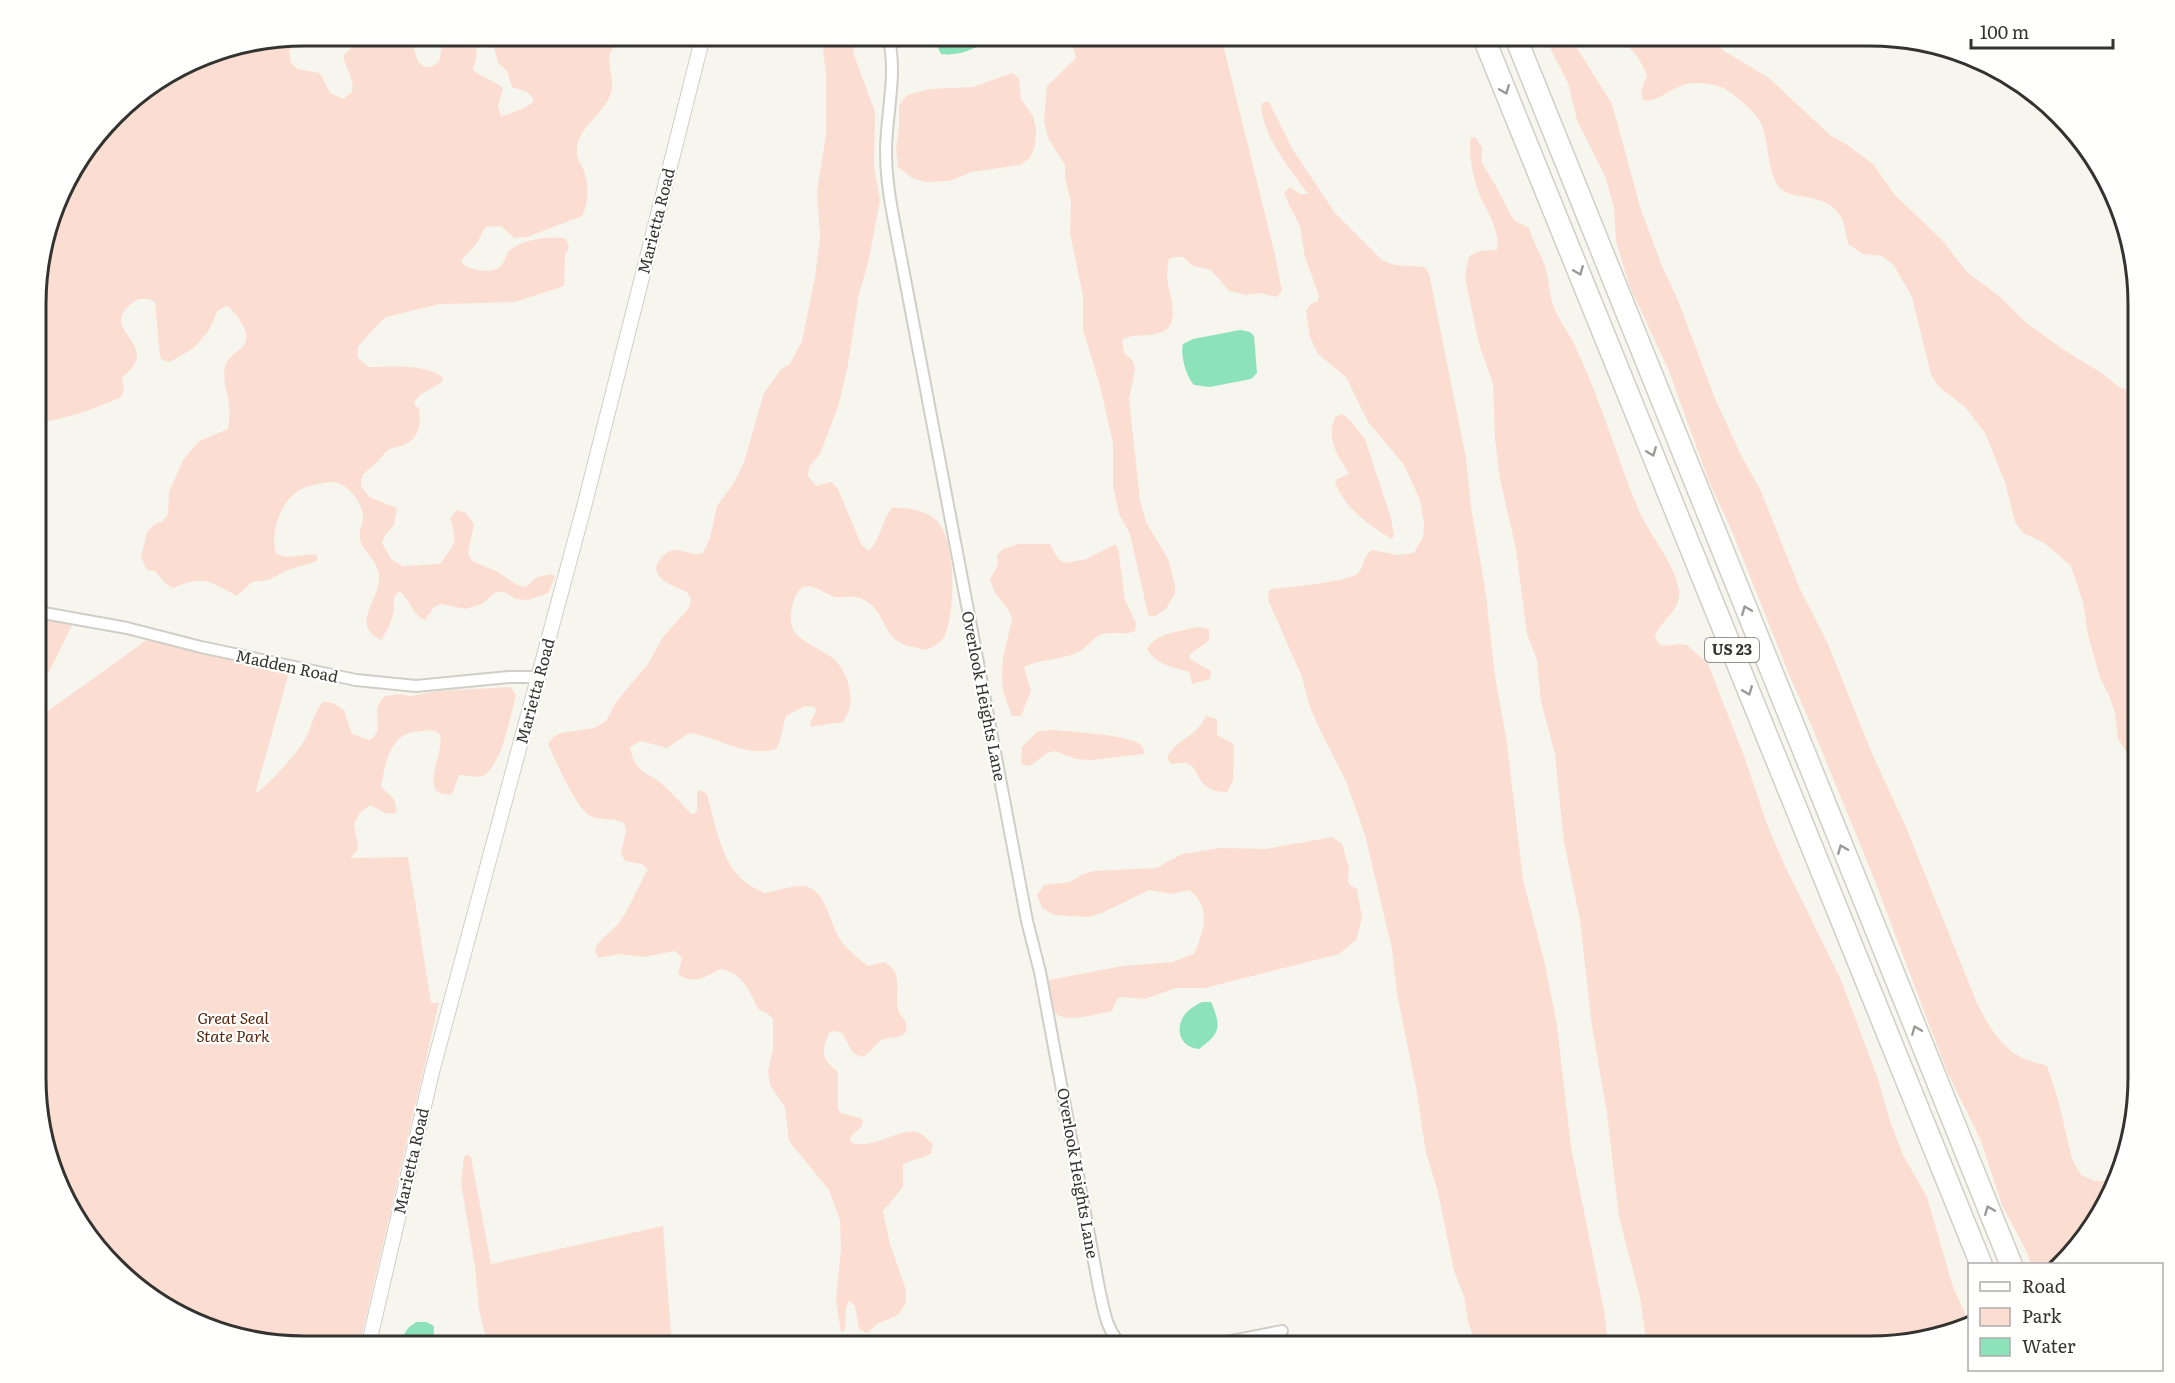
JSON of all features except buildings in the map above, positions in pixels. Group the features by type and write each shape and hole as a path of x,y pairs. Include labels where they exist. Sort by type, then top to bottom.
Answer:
{"highway":[{"name":"US 23","path":"1488,46 1981,1263"},
{"name":"US 23","path":"1519,46 2011,1263"}],"street":[{"name":"Marietta Road","path":"371,1336 437,1051 540,677 700,46"},
{"name":"Overlook Heights Lane","path":"891,46 886,152 895,227 1027,921 1040,972 1099,1288 1107,1325 1112,1336"},
{"name":"Madden Road","path":"46,613 127,628 201,648 356,680 416,686 509,677 540,677"},
{"path":"1257,1336 1282,1331"}],"green space":[{"path":"357,46 413,46 418,62 425,67 439,62 442,46 476,46 477,54 473,70 503,88 498,106 501,116 527,106 533,102 533,98 527,92 512,87 507,71 498,63 494,46 614,46 609,58 612,78 611,93 580,136 578,145 577,156 587,183 587,200 582,216 527,237 514,238 501,226 485,227 477,243 461,261 472,269 492,270 501,266 508,252 515,246 545,238 566,239 569,247 565,255 564,286 515,302 440,304 386,317 358,347 358,358 368,367 416,368 443,377 442,382 420,395 414,402 419,408 420,419 417,433 411,441 388,450 362,478 361,486 369,497 397,508 394,525 385,535 382,543 391,559 403,566 440,564 454,542 450,518 457,510 466,513 474,524 468,553 472,561 498,572 517,585 526,587 537,577 552,574 555,577 548,593 528,600 516,599 504,592 496,592 482,604 465,609 441,604 434,607 425,620 417,614 399,591 394,598 391,620 381,640 367,627 369,611 379,584 379,575 376,565 360,540 362,512 357,500 349,490 332,482 309,486 292,496 280,514 275,534 276,554 286,557 315,554 317,561 288,570 268,580 252,582 237,596 212,583 200,581 173,588 166,584 155,571 147,570 141,558 147,532 154,525 163,521 168,514 169,492 183,460 199,441 228,429 229,408 224,372 227,361 246,341 246,335 239,318 227,306 218,310 209,330 194,348 170,362 162,360 155,302 146,299 137,300 122,315 123,327 136,349 137,358 122,378 124,390 120,398 81,413 46,422 47,288 55,238 73,190 100,147 134,111 175,81 222,60 254,51 296,47 289,50 291,63 297,69 320,73 330,93 343,99 352,92 353,87 343,56"},
{"path":"824,46 853,46 854,55 875,112 874,166 880,200 869,259 859,294 847,370 838,407 820,454 809,467 808,476 816,486 831,482 838,489 861,544 867,550 871,549 877,539 892,508 915,510 935,519 942,528 951,558 952,594 948,626 943,639 936,645 924,650 909,646 891,635 869,603 859,598 835,597 806,586 798,592 794,600 791,623 799,636 835,660 843,671 851,700 843,722 811,727 815,707 805,706 786,716 776,749 753,751 742,749 689,733 667,748 641,741 630,747 638,766 663,785 691,814 695,814 697,810 697,792 701,790 707,794 724,852 736,873 746,883 764,893 797,886 810,888 821,898 844,945 868,966 885,962 895,972 898,1009 906,1024 904,1033 899,1037 882,1040 861,1057 853,1053 842,1033 834,1031 829,1033 824,1050 828,1063 838,1072 838,1109 841,1113 861,1118 863,1121 862,1126 850,1139 852,1143 870,1143 911,1131 919,1133 933,1144 931,1153 903,1165 903,1187 883,1211 890,1244 906,1290 906,1303 898,1315 877,1324 867,1333 859,1329 855,1306 849,1300 846,1308 845,1330 841,1332 836,1300 841,1248 840,1220 829,1190 789,1141 785,1107 770,1085 768,1071 773,1050 773,1019 758,1009 744,983 728,971 720,969 705,977 694,979 678,974 682,958 675,951 643,957 619,954 598,958 595,950 605,936 620,922 648,869 642,864 625,861 621,853 626,831 624,823 592,817 586,813 567,784 548,744 553,737 561,733 594,728 606,721 616,702 648,664 663,637 689,608 691,600 687,592 662,579 656,570 657,564 664,555 672,550 703,553 710,538 717,506 735,481 744,462 764,393 782,368 790,364 802,341 820,238 817,191 826,135 826,73"},
{"path":"1073,46 1223,46 1282,291 1277,297 1260,293 1246,295 1229,291 1211,270 1193,266 1183,257 1174,257 1169,259 1167,276 1173,310 1171,324 1159,333 1122,340 1124,353 1133,361 1135,370 1129,399 1140,500 1146,522 1168,559 1175,585 1175,593 1166,609 1151,617 1148,614 1130,534 1119,514 1113,485 1113,443 1100,386 1083,330 1083,296 1070,233 1071,202 1065,178 1065,165 1048,138 1044,120 1047,86 1076,58"},
{"path":"1549,46 1576,46 1612,104 1641,210 1716,401 1761,491 1800,589 1827,642 1874,758 1906,827 1977,1003 1994,1033 2012,1052 2047,1066 2058,1099 2072,1159 2081,1175 2095,1181 2107,1181 2085,1222 2051,1263 2030,1263 2027,1252 2002,1205 1981,1141 1946,1069 1873,876 1734,536 1708,479 1669,371 1629,285 1616,241 1614,207 1605,176 1577,120 1568,83"},
{"path":"1625,46 1718,46 1769,78 1831,136 1873,164 1895,195 1942,240 1967,272 1999,296 2024,321 2120,388 2128,390 2128,752 2118,739 2115,713 2100,678 2088,635 2083,602 2071,566 2043,542 2023,533 2015,522 2005,482 1985,433 1965,407 1938,386 1931,374 1912,297 1893,264 1882,256 1863,254 1848,244 1841,217 1826,203 1790,194 1778,186 1771,169 1759,120 1749,108 1723,88 1711,84 1691,83 1653,100 1643,100 1641,91 1647,75 1638,57"},
{"path":"1012,73 1019,78 1021,99 1033,116 1036,129 1035,146 1030,158 1020,165 972,172 949,181 925,182 912,178 898,167 896,149 899,105 907,95 930,89 973,87"},
{"path":"1269,102 1293,150 1335,213 1382,260 1395,265 1424,267 1429,273 1466,458 1495,676 1507,743 1523,880 1545,964 1557,1026 1571,1147 1605,1316 1607,1336 1473,1336 1468,1322 1464,1296 1454,1271 1438,1192 1426,1153 1416,1087 1397,994 1392,949 1365,835 1346,781 1319,728 1310,707 1302,677 1268,600 1269,591 1272,589 1351,577 1361,569 1366,556 1372,550 1397,555 1414,553 1423,537 1424,523 1420,500 1404,465 1368,422 1346,377 1318,354 1310,337 1306,311 1311,304 1318,301 1319,296 1305,257 1300,226 1284,193 1290,187 1300,194 1308,194 1285,163 1272,140 1263,117 1261,104"},
{"path":"1475,137 1482,147 1482,163 1510,214 1515,221 1529,228 1544,265 1554,308 1586,370 1640,513 1675,576 1678,601 1655,637 1659,644 1667,646 1687,645 1708,664 1744,756 1768,827 1841,980 1878,1079 1903,1155 1927,1197 1953,1287 1967,1318 1921,1332 1887,1336 1645,1336 1640,1297 1619,1217 1607,1113 1592,1026 1580,920 1564,842 1555,754 1541,701 1537,660 1527,634 1516,549 1500,479 1495,439 1493,384 1479,344 1465,277 1469,256 1480,251 1497,250 1498,243 1472,168 1471,138"},
{"path":"1342,414 1365,439 1391,518 1394,535 1392,539 1359,516 1345,501 1335,483 1337,479 1349,474 1332,440 1335,417"},
{"path":"1019,544 1050,544 1058,559 1065,563 1087,559 1116,545 1125,600 1136,623 1135,631 1103,634 1077,653 1024,667 1031,691 1021,716 1012,716 1003,691 1002,673 1012,619 1009,611 995,593 990,580 998,564 997,555 1003,549"},
{"path":"46,615 75,619 49,672 46,673"},
{"path":"1197,627 1209,629 1209,641 1190,654 1190,659 1211,671 1210,679 1192,684 1189,672 1160,662 1147,649 1151,643 1162,636"},
{"name":"Great Seal State Park","path":"151,637 290,669 255,794 274,777 300,747 323,702 333,703 344,710 352,734 369,740 378,730 377,708 383,697 397,694 411,696 438,691 510,687 516,695 500,752 489,771 480,777 459,775 452,794 441,793 435,789 434,781 441,741 439,734 428,730 409,733 401,737 392,749 381,787 394,799 397,812 385,813 370,805 360,813 354,824 358,846 357,851 350,858 408,857 431,1003 439,1003 362,1336 288,1336 254,1332 222,1323 190,1310 147,1283 122,1261 100,1236 73,1193 60,1161 51,1129 46,1078 46,712"},
{"path":"1206,716 1217,719 1217,735 1234,744 1233,780 1227,792 1208,788 1191,765 1171,764 1167,758 1176,746 1197,729"},
{"path":"1050,730 1125,739 1141,745 1145,754 1091,760 1076,759 1055,751 1047,753 1030,766 1021,764 1022,747 1037,732"},
{"path":"1332,837 1342,844 1349,868 1348,881 1357,889 1362,918 1356,940 1339,954 1205,988 1176,988 1145,999 1122,997 1117,999 1112,1011 1090,1016 1068,1018 1055,1014 1048,988 1049,980 1122,966 1173,962 1194,954 1201,937 1204,920 1201,904 1189,890 1172,894 1149,890 1102,913 1088,917 1054,915 1042,908 1037,895 1044,885 1070,882 1083,874 1095,871 1156,868 1182,854 1220,848 1266,849"},
{"path":"464,1156 471,1157 491,1264 663,1226 671,1336 485,1336 479,1309 475,1267 461,1183"}],"water":[{"path":"940,46 977,46 954,54 941,54 938,48"},
{"path":"1240,330 1250,332 1254,336 1257,373 1251,379 1210,387 1194,385 1184,365 1183,344 1193,339"},
{"path":"1202,1002 1211,1002 1218,1024 1215,1034 1199,1049 1192,1048 1183,1041 1180,1024 1186,1013"},
{"path":"416,1322 426,1322 434,1326 434,1336 403,1336"}]}
